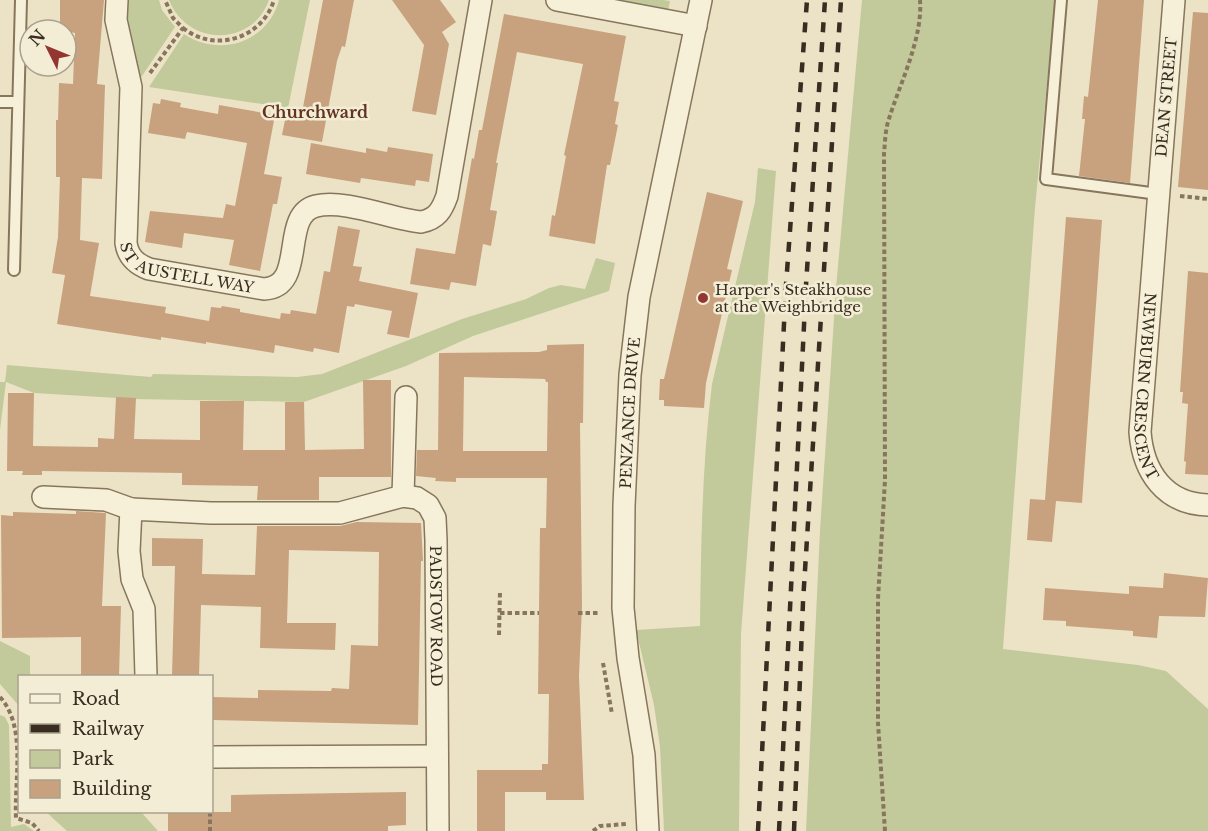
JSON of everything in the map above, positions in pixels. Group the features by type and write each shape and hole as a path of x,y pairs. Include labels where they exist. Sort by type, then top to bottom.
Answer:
{"street":[{"name":"ST AUSTELL WAY","path":"117,0 116,20 127,60 132,98 126,243 130,255 138,264 149,269 270,289 280,283 287,273 300,219 308,209 321,205 343,207 421,222 431,220 440,212 447,196 481,0"},
{"path":"557,0 696,26"},
{"name":"PENZANCE DRIVE","path":"648,827 644,755 628,658 623,608 624,506 630,375 637,307 700,0"},
{"name":"DEAN STREET","path":"1158,194 1174,0"},
{"name":"NEWBURN CRESCENT","path":"1158,194 1142,391 1141,451 1150,472 1162,488 1189,503 1208,505"},
{"path":"44,497 106,500 131,510 211,513 340,513 403,496 406,397"},
{"name":"PADSTOW ROAD","path":"403,496 417,498 428,505 435,518 438,831"},
{"path":"131,510 129,551 132,579 144,609 146,675"},
{"path":"213,757 436,756"}],"lane":[{"path":"14,270 21,0"},
{"path":"1061,0 1046,179 1158,194"},
{"path":"0,102 18,102"}],"path":[{"path":"165,0 173,18 183,28 201,38 214,41 234,40 256,27 271,9 274,0"},
{"path":"885,831 878,723 878,599 885,480 884,154 887,124 903,80 921,13 920,0"},
{"path":"132,98 183,28"},
{"path":"499,635 500,591"},
{"path":"500,613 539,613"},
{"path":"578,613 599,613"},
{"path":"0,697 9,707 15,728 16,818 32,823 39,831"},
{"path":"210,813 210,831"},
{"path":"593,831 600,826 612,824 648,827"}],"green space":[{"path":"124,0 159,0 162,10 175,27 140,79 130,49"},
{"path":"169,0 269,0 261,16 249,27 235,33 219,35 204,33 190,26 178,15"},
{"path":"279,0 310,0 288,108 149,87 184,34 212,45 241,42 254,36 265,26 273,15"},
{"path":"615,0 663,0 670,1 668,10"},
{"path":"862,0 1055,0 1035,208 1003,649 1138,665 1166,671 1208,709 1208,831 806,831 820,530 836,288"},
{"path":"758,168 776,171 741,634 739,831 664,831 660,747 654,705 636,630 700,626 704,474 712,384 755,202"},
{"path":"596,258 615,263 609,291 473,336 406,366 304,402 134,399 34,393 6,382 0,430 0,382 5,382 7,365 151,377 153,374 297,377 322,374 462,319 526,299 549,288 561,285 585,289"},
{"path":"0,641 30,656 30,675 18,675 18,705 0,684"},
{"path":"0,715 5,717 9,725 11,827 24,824 34,831 0,831"},
{"path":"47,813 142,813 158,831 67,831"}],"building":[{"path":"60,0 104,0 97,84 105,85 102,179 82,178 80,240 99,243 90,296 166,307 165,313 209,321 211,307 221,308 222,306 240,309 240,312 280,319 281,313 290,314 291,310 316,314 324,271 330,272 338,226 360,230 353,266 362,267 359,281 418,293 409,338 387,334 392,311 355,304 354,307 347,306 339,353 314,348 313,352 275,345 274,353 206,342 206,344 161,337 161,340 57,324 65,275 52,273 58,237 60,177 56,177 56,120 58,120 59,83 73,84 73,78 78,78 78,18 60,18"},
{"path":"323,0 354,0 345,47 342,46 337,61 322,142 282,135 286,115 301,118"},
{"path":"392,0 440,0 456,22 442,32 449,44 436,115 412,111 424,45"},
{"path":"1098,0 1144,0 1130,183 1079,176 1085,119 1082,119 1084,96 1088,97"},
{"path":"1193,12 1208,13 1208,190 1178,187"},
{"path":"504,14 626,36 614,101 619,102 615,124 618,125 610,165 607,165 595,244 549,236 552,215 555,216 566,156 564,155 583,64 517,52 496,163 498,163 490,210 497,211 491,246 483,244 476,286 451,282 449,290 410,284 416,248 455,254 472,158 474,159 479,130 482,130"},
{"path":"161,99 181,103 180,107 218,114 219,105 275,115 264,174 282,177 277,204 273,204 260,271 229,265 234,240 184,233 182,248 145,242 150,211 223,218 226,204 235,206 247,143 187,132 185,139 148,133 153,103 160,104"},
{"path":"311,143 366,153 366,148 387,152 388,147 433,154 429,182 416,180 415,186 361,178 360,183 306,174"},
{"name":"Harper's Steakhouse at the Weighbridge","path":"707,192 743,201 727,269 732,270 706,383 704,408 664,406 664,400 659,400 660,379 664,379"},
{"path":"1066,217 1102,220 1082,503 1056,501 1052,542 1027,540 1030,499 1045,500"},
{"path":"1188,271 1208,273 1208,475 1185,474 1188,404 1182,403 1183,392 1180,392"},
{"path":"584,344 583,423 580,423 582,606 579,676 584,800 546,800 546,792 505,792 505,831 477,831 477,770 542,770 542,764 548,764 549,694 538,694 540,528 546,528 547,478 456,478 456,482 435,481 436,478 416,476 417,450 438,450 439,353 539,352 547,350 547,345","holes":["464,377 545,379 548,382 547,451 463,451"]},
{"path":"363,380 391,380 391,477 319,477 319,500 257,500 258,486 182,485 182,473 42,471 42,475 22,475 23,471 7,471 8,393 34,393 33,446 98,447 98,438 114,439 116,397 136,398 134,439 200,440 200,401 244,401 243,450 285,450 285,402 304,402 305,450 364,449"},
{"path":"76,511 106,513 102,606 121,606 119,675 81,675 81,637 2,638 1,515 13,516 13,512 76,514"},
{"path":"357,522 421,523 423,561 421,561 418,725 213,720 213,697 258,698 258,690 331,691 332,688 349,689 351,645 378,646 379,552 289,550 287,623 336,623 335,650 260,648 261,607 201,605 199,675 172,675 175,566 152,566 152,538 203,539 202,574 255,575 257,526 340,526"},
{"path":"1164,573 1208,578 1205,617 1159,616 1157,638 1133,636 1133,631 1066,626 1066,621 1043,620 1045,588 1129,594 1129,586 1163,588"},
{"path":"406,792 406,825 388,826 388,831 168,831 168,813 231,812 231,795"}],"railway":[{"path":"758,831 786,285 807,0"},
{"path":"779,831 806,285 825,0"},
{"path":"794,831 803,602 841,0"}],"place":[{"name":"Harper's Steakhouse at the Weighbridge","path":"703,298"}],"district":[{"name":"Churchward","path":"315,112"}]}
